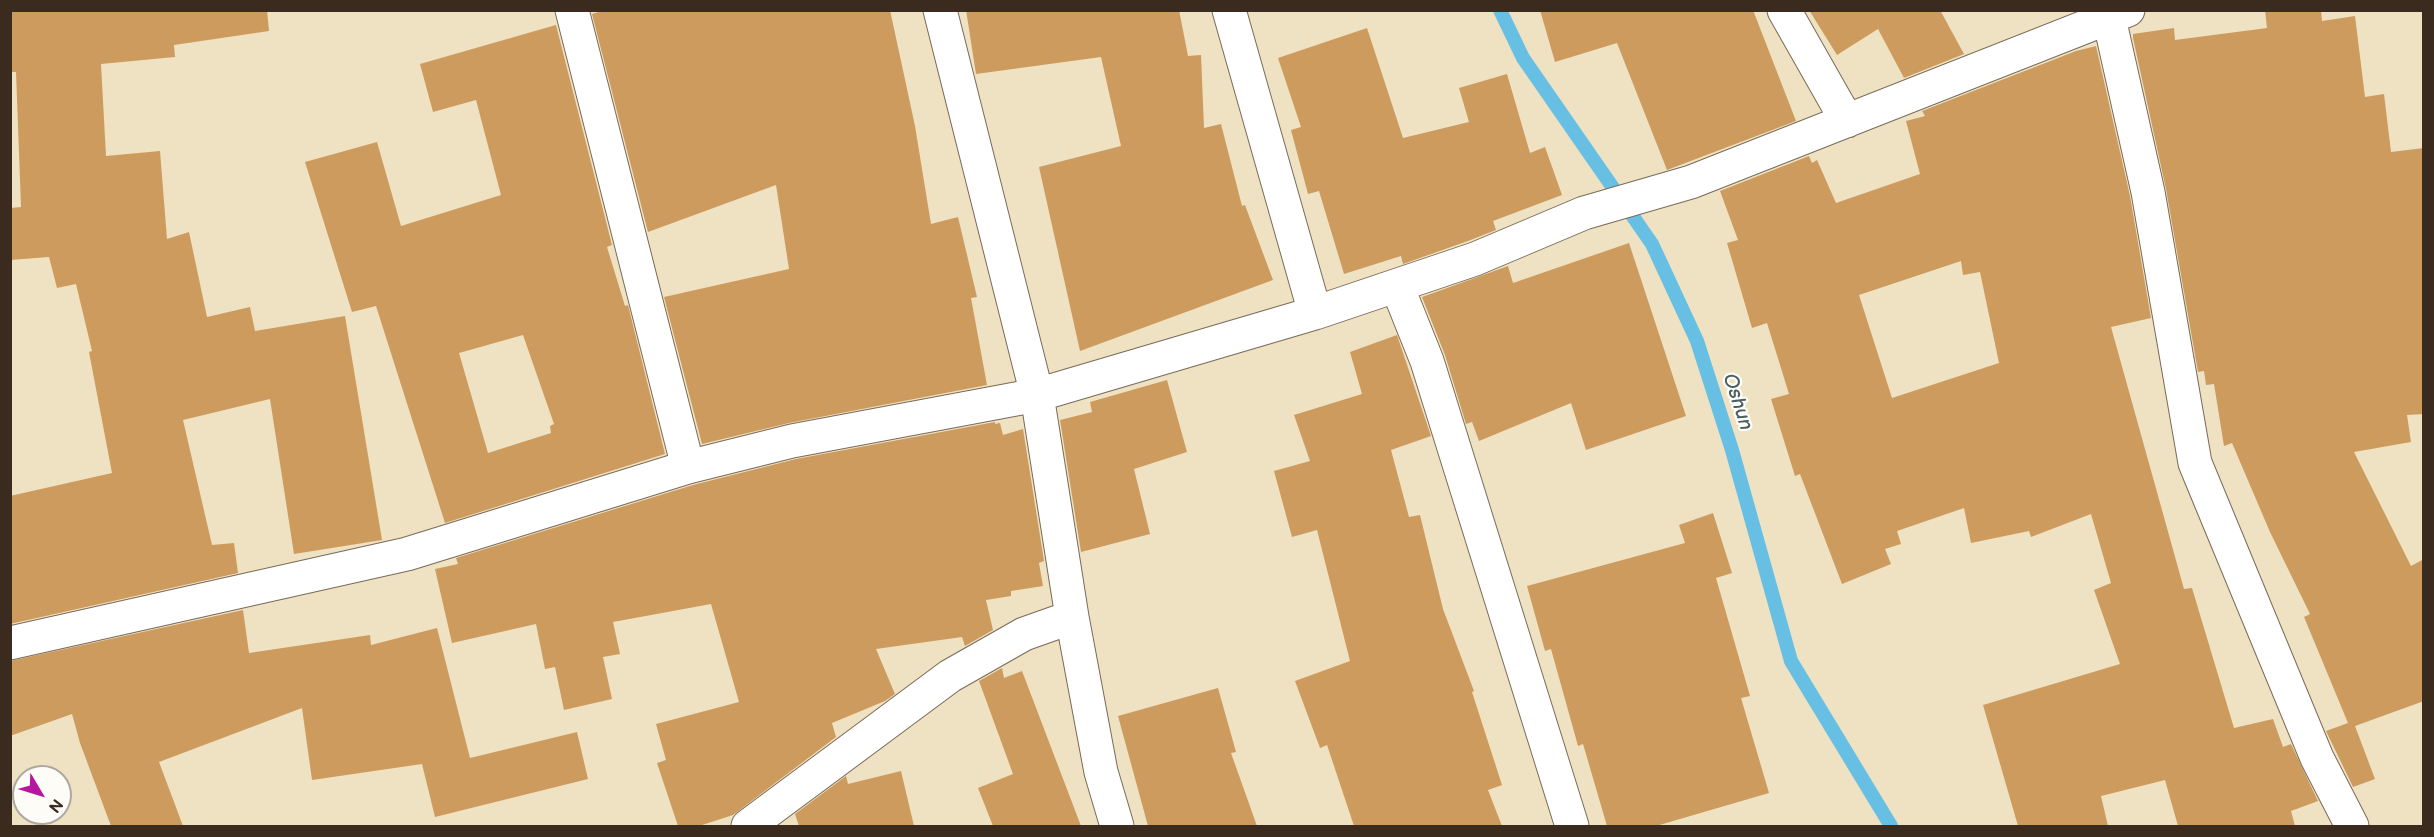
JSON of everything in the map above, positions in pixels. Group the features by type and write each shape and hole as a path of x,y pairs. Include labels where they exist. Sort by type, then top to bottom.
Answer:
{"street":[{"path":"572,10 688,467"},
{"path":"940,10 1037,395 1072,617 1101,772 1117,826"},
{"path":"1229,10 1315,313"},
{"path":"1784,10 1846,122"},
{"path":"10,643 407,554 688,467 792,441 1037,395 1315,313 1475,258 1584,213 1691,182 2119,14 2195,463 2317,758 2352,826"},
{"path":"1397,286 1427,361 1572,826"},
{"path":"748,826 950,676 1024,634 1072,617"}],"building":[{"path":"10,10 267,10 269,31 174,45 175,57 101,64 106,156 160,151 167,239 189,232 207,317 250,307 255,331 345,316 382,540 294,554 270,399 183,420 212,545 234,543 238,573 10,624 10,496 112,473 89,352 92,351 76,284 57,288 49,257 10,260 10,208 21,207 16,72 10,72"},
{"path":"605,10 890,10 915,126 931,224 958,217 977,297 971,298 987,385 789,423 702,444 664,297 789,269 776,185 648,232 592,14"},
{"path":"966,10 1179,10 1188,56 1201,55 1204,128 1221,124 1242,206 1245,205 1273,280 1080,351 1039,167 1121,146 1101,57 976,74"},
{"path":"1540,10 1753,10 1796,121 1667,170 1617,43 1555,62"},
{"path":"1809,10 1940,10 1964,54 1904,78 1878,29 1837,55"},
{"path":"2265,10 2321,10 2322,21 2355,16 2365,97 2384,94 2391,152 2424,148 2424,414 2407,415 2411,442 2354,452 2411,566 2424,559 2424,701 2355,726 2375,779 2353,787 2326,731 2348,723 2304,617 2310,614 2270,532 2232,443 2224,446 2214,384 2206,385 2204,371 2198,372 2166,189 2133,38 2133,34 2174,28 2175,40 2267,28"},
{"path":"556,25 612,245 607,247 625,306 628,305 665,454 445,523 376,306 352,312 305,162 377,142 401,226 501,195 476,100 433,112 420,64","holes":["523,335 554,424 550,426 551,433 488,453 459,353"]},
{"path":"1367,28 1403,138 1469,122 1459,88 1507,74 1530,153 1545,147 1562,195 1493,221 1496,230 1468,241 1403,264 1401,256 1344,274 1319,191 1308,194 1291,130 1301,127 1278,58"},
{"path":"2096,46 2130,196 2151,318 2111,327 2184,589 2192,588 2234,728 2273,719 2283,747 2291,744 2318,801 2291,811 2295,826 2178,826 2165,780 2101,796 2108,826 2018,826 1983,705 2120,664 2094,590 2111,583 2091,514 2031,537 2029,531 1971,543 1964,508 1897,531 1901,544 1885,549 1891,564 1842,584 1800,474 1795,476 1771,399 1789,394 1767,323 1752,328 1727,243 1738,240 1720,191 1809,156 1812,163 1817,160 1836,203 1920,174 1906,121 1925,116 1922,111 2076,51","holes":["1961,261 1963,275 1980,272 1999,363 1892,398 1859,295"]},
{"path":"1629,243 1686,416 1586,450 1571,403 1479,441 1472,422 1466,424 1445,355 1422,297 1508,266 1513,283"},
{"path":"1397,335 1431,436 1391,450 1409,517 1420,515 1443,609 1474,691 1472,692 1502,785 1488,790 1502,826 1354,826 1327,745 1320,748 1295,681 1350,661 1317,530 1292,537 1274,471 1310,461 1294,415 1362,394 1350,352"},
{"path":"1167,380 1187,452 1134,469 1150,534 1081,552 1060,420 1092,412 1090,402"},
{"path":"995,422 995,424 1000,423 1003,435 1023,429 1044,561 1039,563 1043,586 1011,591 1011,596 986,600 993,630 965,646 962,637 876,649 895,694 885,701 832,723 836,737 733,815 699,826 678,826 657,763 666,760 656,724 739,702 711,604 613,622 620,654 603,657 612,699 564,710 555,667 545,669 536,624 452,643 435,569 458,564 456,558 693,485 796,459"},
{"path":"1713,513 1732,573 1716,578 1750,696 1741,698 1769,793 1656,826 1607,826 1583,744 1578,746 1551,649 1545,651 1527,586 1685,543 1679,525"},
{"path":"243,610 249,653 370,635 371,645 437,628 470,758 577,732 588,779 435,817 422,764 312,780 302,708 159,762 183,826 111,826 80,743 72,714 10,736 10,661"},
{"path":"1002,668 1004,678 1022,671 1081,826 993,826 978,788 1013,774 979,681"},
{"path":"1218,688 1236,752 1231,753 1257,826 1148,826 1118,716"},
{"path":"901,771 914,826 799,826 795,814 846,776 848,784"}],"waterway":[{"name":"Oshun","path":"1500,10 1523,58 1652,244 1697,341 1732,450 1791,661 1891,826"}]}
